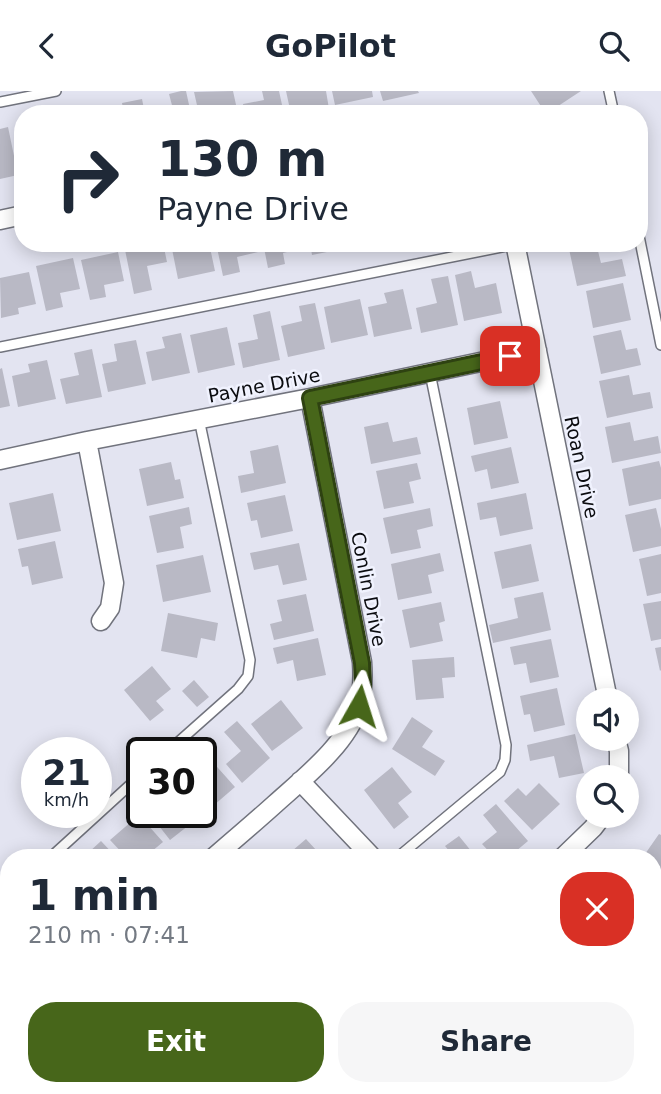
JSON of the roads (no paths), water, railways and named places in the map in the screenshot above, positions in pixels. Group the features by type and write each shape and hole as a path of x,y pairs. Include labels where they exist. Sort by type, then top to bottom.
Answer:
{"street":[{"name":"Roan Drive","path":"519,252 606,688"},
{"name":"Payne Drive","path":"0,460 537,350"},
{"name":"Conlin Drive","path":"223,849 300,781 338,743 359,706 363,685 362,663 310,398"},
{"path":"87,441 114,583 110,608 101,621"},
{"path":"300,781 364,849"},
{"path":"571,849 593,828"}],"lane":[{"path":"0,102 56,91"},
{"path":"0,347 478,252"},
{"path":"642,252 661,345"},
{"path":"408,849 500,772 505,760 506,745 430,373"},
{"path":"184,737 238,689 248,676 250,660 199,419"},
{"path":"60,849 126,789"}]}
